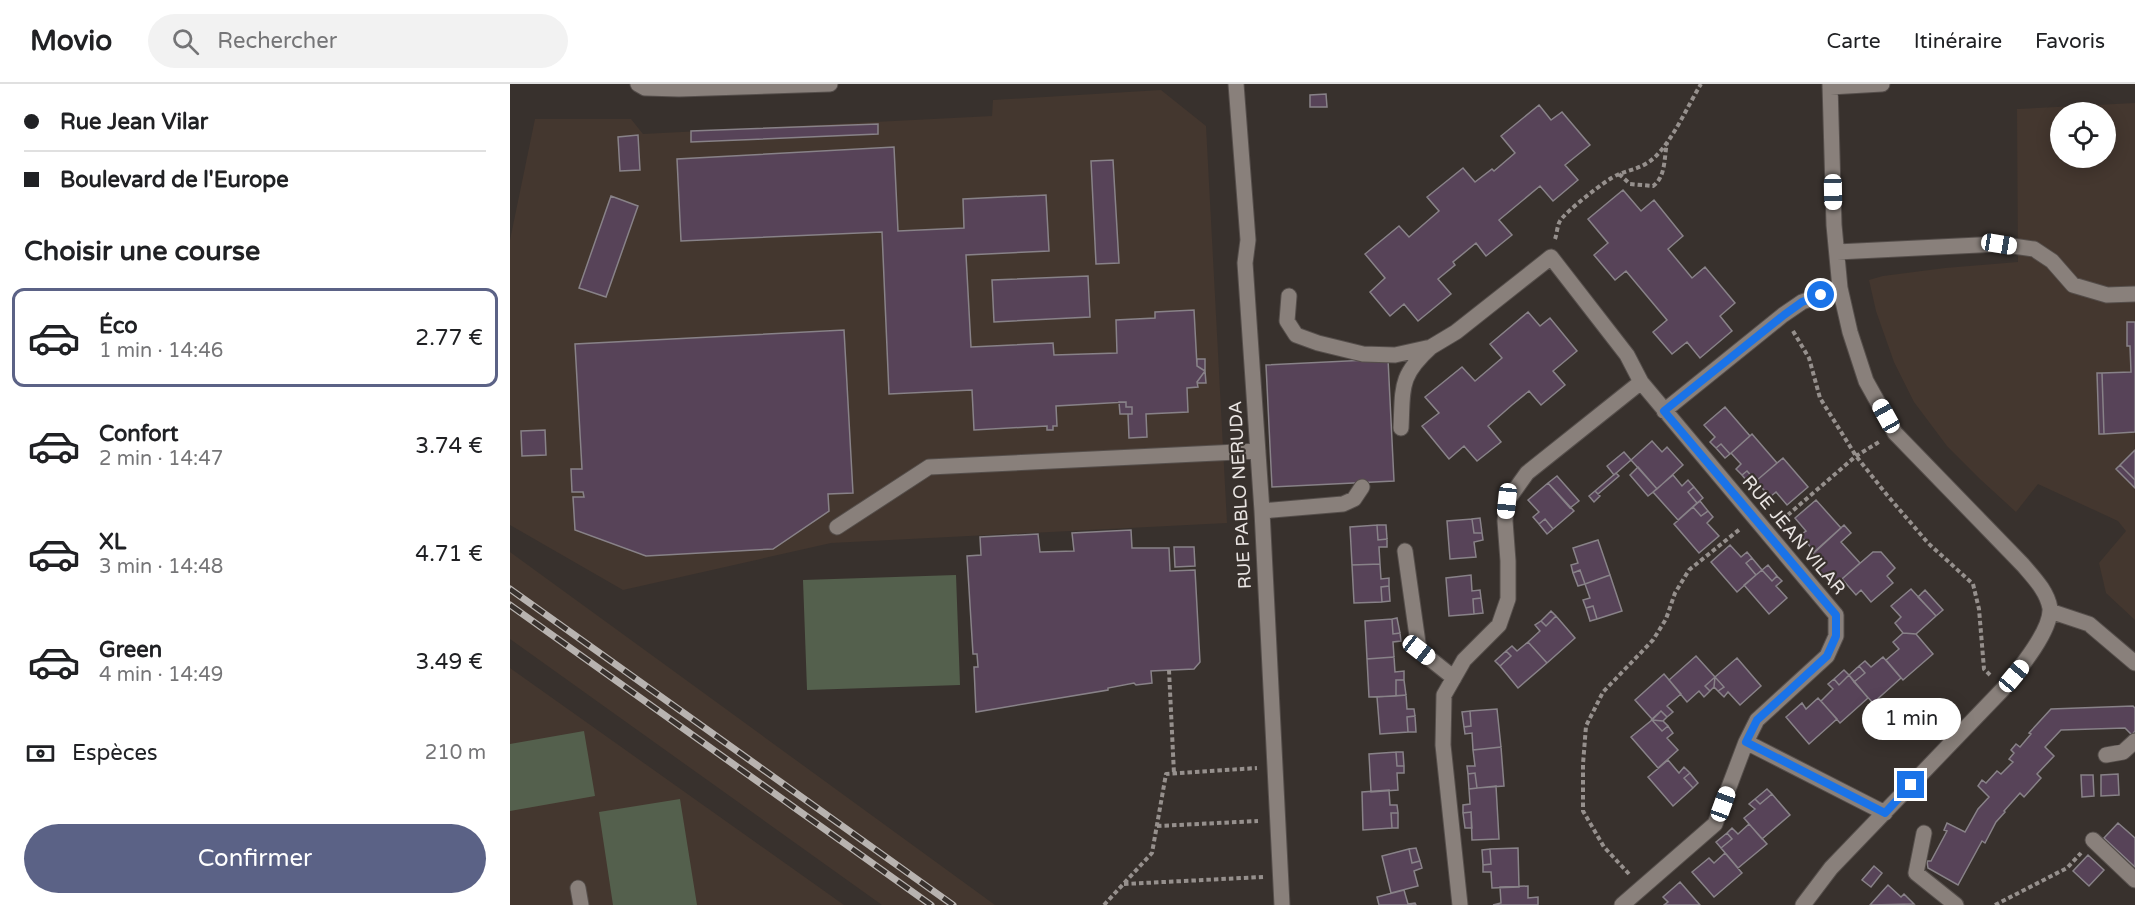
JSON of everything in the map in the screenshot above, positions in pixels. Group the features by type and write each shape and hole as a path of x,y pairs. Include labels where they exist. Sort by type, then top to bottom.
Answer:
{"street":[{"path":"638,84 645,88 679,89 830,84"},
{"name":"RUE PABLO NERUDA","path":"1236,84 1248,240 1245,263 1262,511 1282,905"},
{"path":"1803,905 1831,868 2003,689 2031,654 2044,630 2050,611 2041,585 1895,433 1866,381 1850,332 1839,288 1836,252 1830,86 1882,84"},
{"path":"1836,252 1999,244 2034,249 2052,261 2073,285 2107,295 2135,294"},
{"path":"1401,428 1405,378 1416,361 1431,347 1456,332 1551,257"},
{"name":"RUE JEAN VILAR","path":"1551,257 1627,355 1641,382 1664,411 1836,615 1836,636 1827,656 1757,720 1746,742 1715,824 1622,905"},
{"path":"1664,411 1802,302 1839,288"},
{"path":"1289,296 1287,321 1296,335 1318,343 1363,354 1395,355 1431,347"},
{"path":"1460,905 1443,745 1444,695 1464,660 1499,625 1508,599 1505,521 1507,501 1527,473 1641,382"},
{"path":"837,527 929,467 1258,451"},
{"path":"1262,511 1343,504 1354,499 1362,488"},
{"path":"1405,551 1419,650 1454,678"},
{"path":"2050,611 2089,624 2135,663"},
{"path":"2106,755 2123,752 2135,741"},
{"path":"1746,742 1885,813"},
{"path":"1924,833 1916,873 1956,905"},
{"path":"2093,840 2135,880"},
{"path":"578,888 581,905"}],"path":[{"path":"1551,257 1560,220 1601,184 1618,174 1644,166 1655,157 1701,84"},
{"path":"1618,174 1630,184 1653,186 1658,183 1662,175 1667,141"},
{"path":"1784,315 1809,358 1820,398 1856,456 1928,543 1973,584 1979,609 1984,669 2003,689"},
{"path":"1767,533 1856,456 1895,433"},
{"path":"1642,887 1604,847 1583,811 1586,726 1603,692 1653,640 1666,619 1675,593 1689,570 1754,518"},
{"path":"1169,670 1174,774"},
{"path":"1104,905 1152,853 1166,774 1275,766"},
{"path":"1157,826 1278,820"},
{"path":"1995,905 2067,868 2093,840"},
{"path":"1123,884 1281,876"}],"shaded area":[{"path":"1161,90 1206,126 1227,523 831,543 623,590 510,525 510,240 535,119 631,119 643,134 992,116 993,100"},
{"path":"2135,103 2135,620 2106,593 2099,563 2126,531 2118,521 2038,484 2016,512 1947,446 1914,402 1894,362 1876,311 1869,280 1945,268 2018,262 2017,109 2050,107 2050,168 2116,168 2116,104"},
{"path":"510,552 995,905 882,905 510,639"},
{"path":"510,668 844,905 510,905"}],"green space":[{"path":"956,575 960,685 807,690 803,580"},
{"path":"584,731 595,796 510,811 510,744"},
{"path":"680,799 697,905 613,905 599,812"}],"building":[{"path":"1326,94 1327,107 1310,107 1310,95"},
{"path":"1539,105 1551,120 1562,112 1590,145 1565,165 1578,180 1553,201 1540,186 1499,220 1512,235 1486,256 1476,243 1453,262 1455,265 1438,279 1451,294 1418,321 1404,304 1390,316 1370,292 1385,278 1365,254 1399,226 1409,237 1439,211 1427,197 1463,168 1475,182 1492,169 1494,171 1515,153 1501,136"},
{"path":"878,124 878,134 691,142 691,131"},
{"path":"638,135 640,170 620,171 618,137"},
{"path":"894,147 898,231 964,228 963,199 1046,195 1049,251 966,255 971,347 1053,343 1054,355 1117,353 1116,320 1155,318 1155,312 1194,310 1197,366 1205,371 1197,382 1198,387 1187,388 1188,412 1146,414 1147,437 1129,438 1128,414 1132,414 1132,407 1126,407 1126,402 1056,406 1057,426 1053,426 1053,430 1047,430 1047,426 974,430 972,390 889,394 882,232 681,241 677,159"},
{"path":"1113,160 1119,263 1096,264 1091,161"},
{"path":"1623,190 1641,211 1654,200 1683,236 1668,249 1692,278 1705,267 1735,303 1720,316 1732,331 1700,358 1687,342 1672,354 1653,332 1667,320 1626,271 1615,280 1594,255 1608,243 1588,219"},
{"path":"611,196 638,206 606,297 579,288"},
{"path":"1088,276 1090,317 994,322 992,280"},
{"path":"1528,312 1540,326 1550,318 1577,351 1553,371 1565,385 1541,405 1529,391 1512,405 1488,426 1501,442 1477,461 1464,446 1449,459 1422,426 1439,413 1425,397 1462,367 1475,381 1502,358 1490,344"},
{"path":"2127,322 2135,322 2135,432 2104,434 2102,373 2131,372 2130,346 2127,346"},
{"path":"844,330 853,493 828,494 829,511 773,549 646,556 575,530 573,497 584,497 583,492 572,492 571,469 582,469 575,344"},
{"path":"1197,359 1205,359 1205,371 1197,366"},
{"path":"1388,359 1394,481 1272,487 1266,365"},
{"path":"1205,371 1206,383 1198,383 1197,382"},
{"path":"2097,373 2102,373 2104,434 2099,434"},
{"path":"1119,402 1126,402 1126,407 1132,407 1132,414 1120,414"},
{"path":"1725,407 1750,436 1730,454 1721,444 1716,448 1710,442 1715,437 1704,425"},
{"path":"545,430 546,455 522,456 521,431"},
{"path":"1752,434 1777,463 1756,481 1747,471 1742,475 1736,469 1741,464 1731,453"},
{"path":"1652,441 1662,452 1667,447 1683,465 1657,489 1631,460"},
{"path":"1721,444 1730,454 1725,458 1716,448"},
{"path":"2135,450 2135,480 2120,465"},
{"path":"1624,452 1631,460 1614,475 1607,466"},
{"path":"1783,458 1808,487 1787,505 1776,492 1770,497 1756,481"},
{"path":"2120,465 2135,480 2135,488 2116,469"},
{"path":"1638,467 1657,489 1648,496 1630,475"},
{"path":"1747,471 1756,481 1751,486 1742,475"},
{"path":"1616,473 1619,476 1598,494 1595,491"},
{"path":"1673,475 1682,486 1688,480 1694,487 1688,492 1697,503 1678,520 1653,492"},
{"path":"1557,476 1579,501 1570,508 1548,483"},
{"path":"1548,483 1574,511 1553,529 1545,519 1539,524 1533,517 1539,512 1528,500"},
{"path":"1694,487 1703,498 1697,503 1688,492"},
{"path":"1595,491 1600,496 1594,502 1589,496"},
{"path":"1816,500 1841,528 1815,552 1800,535 1806,531 1795,518"},
{"path":"1700,501 1708,511 1701,516 1693,507"},
{"path":"1693,507 1701,516 1708,511 1713,517 1707,523 1719,536 1699,553 1674,524"},
{"path":"1480,518 1482,533 1474,533 1472,519"},
{"path":"1472,519 1474,533 1482,533 1483,540 1474,542 1476,557 1450,559 1447,521"},
{"path":"1545,519 1553,529 1547,534 1539,524"},
{"path":"1377,525 1386,525 1387,539 1378,540"},
{"path":"1377,525 1378,540 1387,539 1387,547 1379,547 1380,564 1352,565 1350,527"},
{"path":"1844,525 1851,533 1841,542 1860,563 1834,586 1819,570 1825,565 1813,553"},
{"path":"1131,530 1132,548 1169,548 1170,571 1195,570 1200,662 1194,669 1151,671 1152,683 1136,685 1134,683 1108,688 1108,690 976,712 974,667 978,667 977,654 973,654 967,556 981,555 980,537 1038,534 1040,552 1074,551 1072,533"},
{"path":"1598,540 1610,575 1585,584 1580,570 1573,573 1571,565 1578,563 1573,548"},
{"path":"1730,545 1741,557 1747,552 1752,558 1746,563 1756,575 1737,592 1711,562"},
{"path":"1174,547 1194,547 1195,566 1175,567"},
{"path":"1873,552 1881,552 1895,568 1887,576 1893,583 1871,602 1861,590 1856,595 1842,579"},
{"path":"1752,558 1762,570 1756,575 1746,563"},
{"path":"1380,564 1381,579 1389,578 1389,586 1381,587 1382,602 1354,603 1352,565"},
{"path":"1768,565 1777,576 1772,581 1762,570"},
{"path":"1580,570 1585,584 1578,586 1573,573"},
{"path":"1762,570 1772,581 1777,576 1782,581 1776,586 1787,598 1769,614 1744,585"},
{"path":"1471,575 1472,591 1480,590 1481,598 1473,599 1474,614 1449,616 1446,578"},
{"path":"1610,575 1622,611 1597,619 1593,606 1586,608 1583,600 1590,598 1585,584"},
{"path":"1389,586 1390,601 1382,602 1381,587"},
{"path":"1911,589 1936,616 1916,634 1903,633 1895,623 1901,617 1891,606"},
{"path":"1925,590 1943,610 1936,616 1918,597"},
{"path":"1481,598 1483,613 1474,614 1473,599"},
{"path":"1593,606 1597,619 1590,621 1586,608"},
{"path":"1551,611 1556,616 1546,626 1541,621"},
{"path":"1556,616 1575,638 1547,663 1528,642 1540,631 1535,625 1541,621 1546,626"},
{"path":"1397,618 1400,633 1393,634 1392,619"},
{"path":"1392,619 1393,634 1400,633 1401,641 1393,642 1394,657 1367,659 1365,621"},
{"path":"1903,633 1916,634 1933,654 1903,680 1886,660 1899,649 1893,642"},
{"path":"1528,642 1547,663 1518,688 1500,666 1511,656 1506,651 1512,646 1517,651"},
{"path":"1506,651 1511,656 1500,666 1495,661"},
{"path":"1696,656 1715,677 1705,686 1710,691 1704,697 1699,691 1687,702 1669,680"},
{"path":"1394,657 1395,672 1404,671 1404,680 1396,680 1396,696 1369,697 1367,659"},
{"path":"1883,657 1901,678 1873,703 1854,682 1865,673 1859,666 1865,661 1871,667"},
{"path":"1737,658 1761,686 1740,705 1728,692 1724,697 1718,691 1724,687 1715,677"},
{"path":"1859,666 1865,673 1854,682 1849,675"},
{"path":"1844,670 1849,675 1839,685 1834,679"},
{"path":"1664,674 1681,694 1667,706 1673,712 1667,717 1661,711 1652,719 1635,700"},
{"path":"1849,675 1868,698 1840,723 1821,701 1833,689 1828,684 1834,679 1839,685"},
{"path":"1715,677 1714,687 1710,691 1705,686"},
{"path":"1715,677 1724,687 1718,691 1714,687"},
{"path":"1396,680 1404,680 1406,695 1396,696"},
{"path":"1406,695 1407,709 1414,709 1415,716 1407,717 1408,732 1380,734 1377,697"},
{"path":"1818,698 1837,719 1809,744 1786,717 1802,703 1806,709"},
{"path":"2133,706 2135,708 2135,731 2132,735 2125,728 2061,730 2045,747 2054,756 2037,774 2041,778 2024,797 2020,793 2004,811 1985,843 1982,841 1958,885 1928,868 1927,861 1931,861 1947,831 1944,830 1947,823 1965,832 1978,809 1989,797 1978,786 1982,780 1986,783 1997,771 2001,774 2013,762 2009,759 2014,753 2011,750 2016,744 2020,747 2031,734 2029,733 2051,709"},
{"path":"1497,709 1501,747 1473,750 1472,733 1465,734 1464,727 1471,726 1470,711"},
{"path":"1470,711 1471,726 1464,727 1462,712"},
{"path":"1661,711 1667,717 1663,721 1652,720"},
{"path":"1415,716 1416,732 1408,732 1407,717"},
{"path":"1652,720 1662,731 1668,726 1673,733 1667,738 1678,750 1658,768 1631,737"},
{"path":"1652,720 1663,721 1668,726 1662,731"},
{"path":"1501,747 1504,786 1477,788 1475,773 1468,774 1467,766 1475,766 1473,750"},
{"path":"1396,752 1403,752 1404,766 1397,766"},
{"path":"1396,752 1397,766 1404,766 1404,773 1397,773 1398,790 1371,792 1369,754"},
{"path":"1668,760 1679,773 1684,767 1690,773 1684,778 1693,788 1673,806 1648,777"},
{"path":"1475,773 1477,788 1469,789 1468,774"},
{"path":"1690,773 1698,783 1693,788 1684,778"},
{"path":"2118,774 2119,795 2101,796 2101,775"},
{"path":"2081,775 2093,775 2094,796 2082,797"},
{"path":"1496,786 1499,839 1472,840 1471,812 1463,813 1463,805 1470,804 1469,789"},
{"path":"1767,789 1772,794 1760,804 1755,799"},
{"path":"1389,790 1390,805 1397,805 1398,813 1391,813 1392,828 1363,830 1362,792"},
{"path":"1772,794 1790,815 1762,839 1744,818 1755,809 1749,804 1755,799 1760,804"},
{"path":"1471,812 1472,828 1465,828 1463,813"},
{"path":"1391,813 1398,813 1398,828 1392,828"},
{"path":"2118,823 2135,838 2135,867 2104,838"},
{"path":"1749,824 1767,844 1738,868 1721,848 1732,839 1727,833 1732,828 1738,834"},
{"path":"1727,833 1732,839 1721,848 1716,842"},
{"path":"1416,848 1420,861 1412,863 1409,849"},
{"path":"1518,848 1519,887 1492,888 1491,872 1483,872 1483,865 1491,864 1490,849"},
{"path":"1409,849 1412,863 1420,861 1422,868 1414,871 1418,886 1391,893 1382,856"},
{"path":"1490,849 1491,864 1483,865 1482,850"},
{"path":"1725,853 1742,873 1714,897 1692,872 1709,858 1714,863"},
{"path":"2088,855 2104,870 2089,886 2073,871"},
{"path":"1874,866 1882,873 1871,887 1862,880"},
{"path":"1680,882 1700,905 1664,905 1668,902 1663,897"},
{"path":"1888,885 1901,897 1904,894 1914,904 1870,905"},
{"path":"1528,886 1528,898 1538,897 1538,905 1493,905 1501,903 1500,887"},
{"path":"1404,890 1408,904 1415,903 1416,905 1379,905 1377,897"}],"railway":[{"path":"510,589 953,905"},
{"path":"510,605 931,905"}],"route":[{"path":"1821,295 1802,302 1784,315 1664,411 1836,615 1836,636 1827,656 1757,720 1746,742 1885,813 1911,785"}]}
